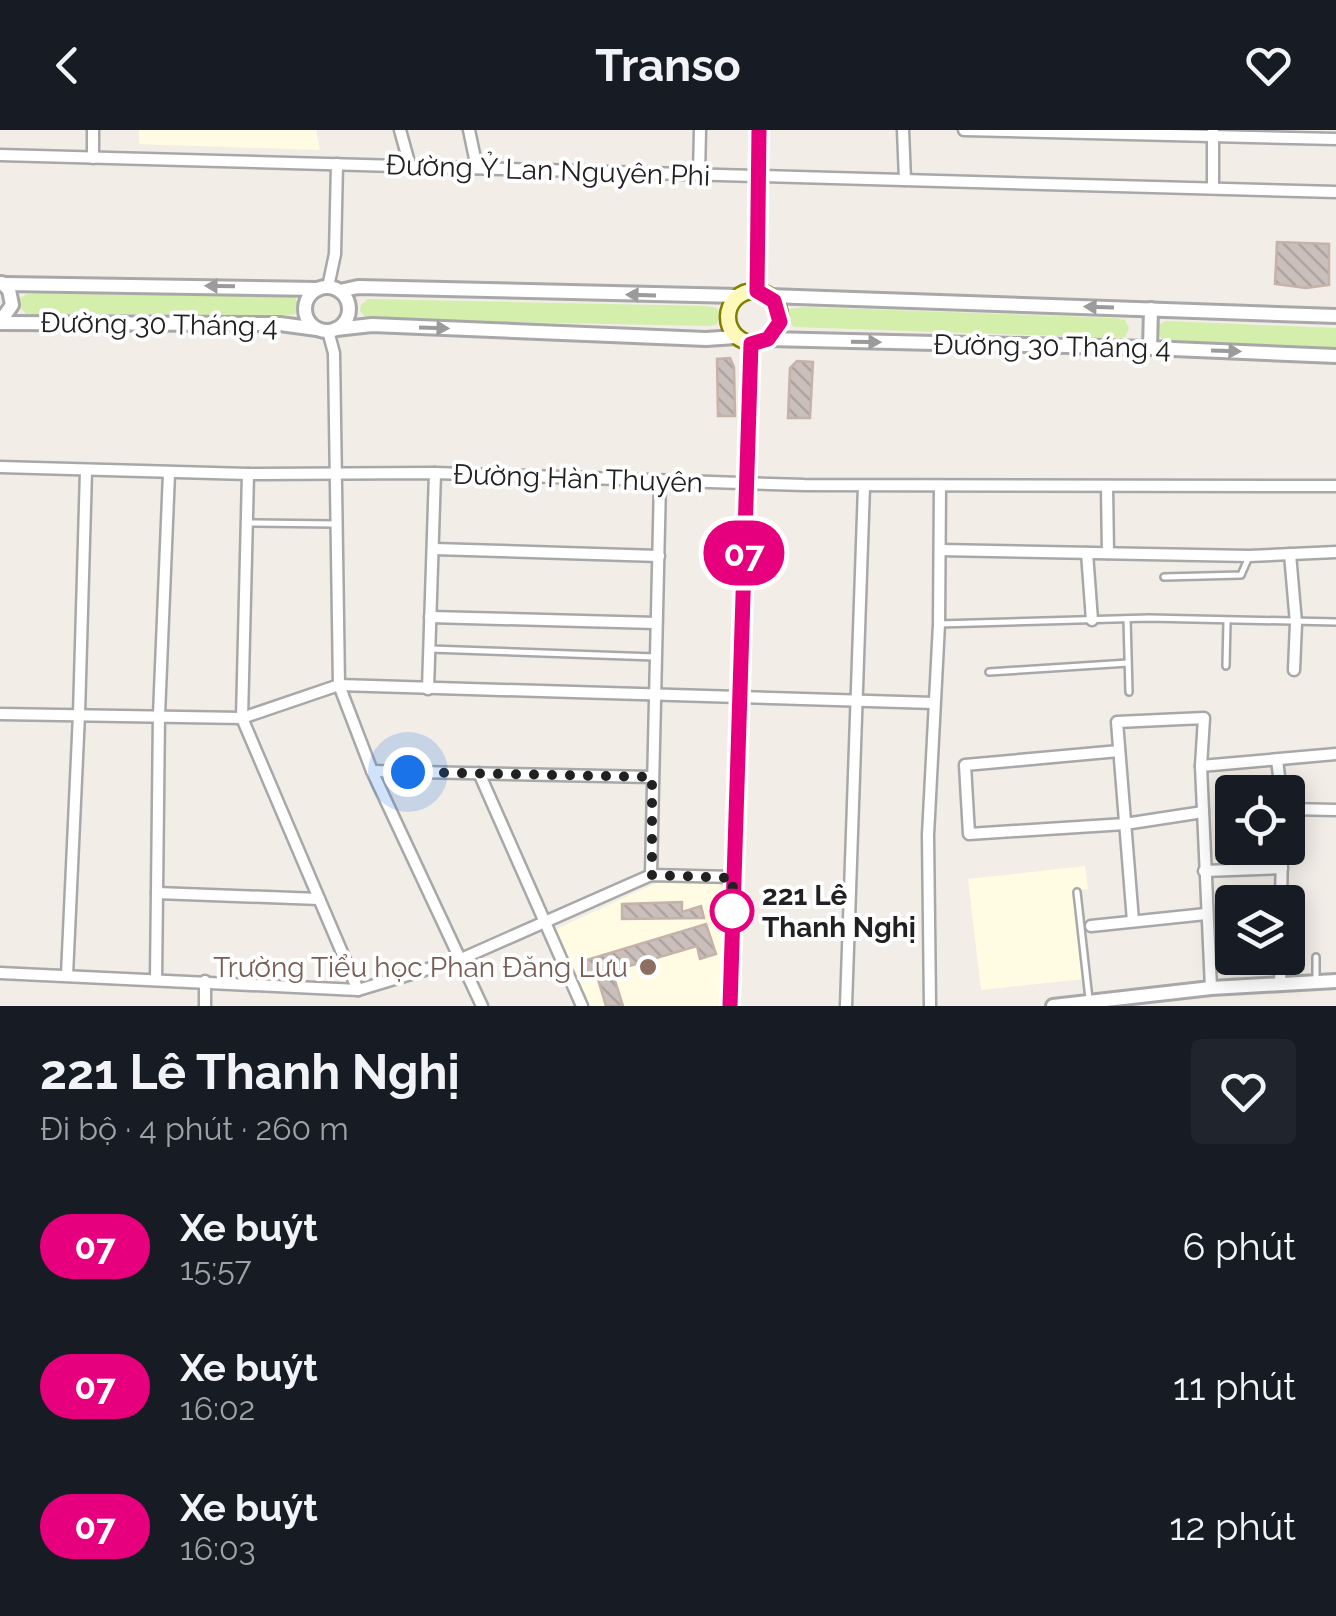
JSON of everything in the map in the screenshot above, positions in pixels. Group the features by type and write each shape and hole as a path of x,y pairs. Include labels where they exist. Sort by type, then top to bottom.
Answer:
{"main road":[{"path":"744,340 768,339 780,322 778,308 763,294 759,130"},
{"path":"730,1006 746,484 744,340 727,316 738,296 763,294"}],"street":[{"path":"92,158 94,130"},
{"path":"400,130 410,166"},
{"path":"469,130 477,168"},
{"path":"698,174 700,130"},
{"path":"903,130 905,180"},
{"path":"964,130 1300,134 1336,139"},
{"path":"1213,133 1213,188"},
{"name":"Đường Ỷ Lan Nguyên Phi","path":"0,155 1336,192"},
{"path":"328,289 335,254 337,164"},
{"path":"0,323 12,305 9,290 2,283"},
{"name":"Đường 30 Tháng 4","path":"2,283 738,296"},
{"path":"328,289 348,303 343,325 327,330 307,320 304,306 311,292 328,289"},
{"name":"Đường 30 Tháng 4","path":"763,294 1336,316"},
{"path":"1150,348 1151,309"},
{"name":"Đường 30 Tháng 4","path":"0,323 280,324 327,330 372,326 744,340"},
{"path":"327,330 334,353 339,685 372,771 482,1006"},
{"name":"Đường 30 Tháng 4","path":"768,339 1336,356"},
{"name":"Đường Hàn Thuyên","path":"0,468 248,474 435,473 864,486 1336,486"},
{"path":"67,975 80,714 86,471"},
{"path":"156,979 159,716 169,473"},
{"path":"428,688 435,473"},
{"path":"248,474 242,718 358,990"},
{"path":"652,875 660,482"},
{"path":"846,1006 864,486"},
{"path":"930,1006 928,835 939,624 940,486"},
{"path":"1106,487 1108,553"},
{"path":"434,548 659,556"},
{"path":"940,550 1249,556 1336,552"},
{"path":"1087,553 1092,620"},
{"path":"1290,554 1296,623 1294,670"},
{"path":"430,617 656,623"},
{"path":"0,714 242,718 339,685 934,703"},
{"path":"1133,921 1117,722 1204,718 1201,766 1211,988"},
{"path":"1119,751 966,765 968,834 1125,824 1203,812"},
{"path":"1201,766 1336,754"},
{"path":"1277,760 1278,775"},
{"path":"372,771 652,777"},
{"path":"479,773 582,1006"},
{"path":"1305,810 1336,810"},
{"path":"1204,871 1282,868 1282,885"},
{"path":"0,973 358,990 461,959 652,875 733,878"},
{"path":"157,893 320,900"},
{"path":"1091,926 1206,914"},
{"path":"1280,975 1280,983"},
{"path":"1056,1006 1211,988 1336,981"},
{"path":"205,982 205,1006"}],"lane":[{"path":"247,523 336,524"},
{"path":"1164,577 1242,576 1249,556"},
{"path":"939,624 1127,619 1336,622"},
{"path":"1127,619 1129,692"},
{"path":"1226,666 1228,621"},
{"path":"430,649 656,658"},
{"path":"989,672 1128,662"},
{"path":"1077,892 1089,1002"},
{"path":"1316,957 1316,982"}],"shaded area":[{"path":"139,130 316,130 320,150 139,144"},
{"path":"1085,866 1088,889 1074,891 1084,979 981,990 968,879"},
{"name":"Trường Tiểu học Phan Đăng Lưu","path":"656,883 720,884 726,894 723,1006 589,1006 556,929"}],"green space":[{"path":"27,294 285,295 295,297 299,306 295,314 287,315 26,314 19,299"},
{"path":"368,299 707,306 717,308 721,316 716,325 709,326 367,319 360,311"},
{"path":"790,309 1115,318 1125,320 1129,328 1125,337 1117,338 794,327 786,319"},
{"path":"1165,321 1336,328 1336,348 1164,341 1157,326"}],"building":[{"path":"1277,242 1329,244 1329,285 1306,288 1275,284"},
{"path":"730,358 734,367 735,416 718,416 717,359"},
{"path":"797,361 813,362 810,418 788,418 790,368"},
{"path":"682,902 682,912 701,906 704,918 622,919 622,904"},
{"path":"706,924 716,954 700,959 697,946 612,971 623,1006 606,1006 597,976 588,978 583,961"}],"bus line":[{"name":"07","path":"730,1006 751,344 768,339 780,322 774,301 757,291 759,130"}],"place":[{"name":"221 Lê Thanh Nghị","path":"732,911"},
{"name":"Trường Tiểu học Phan Đăng Lưu","path":"648,967"}],"route":[{"path":"408,772 652,777 652,875 733,878 732,911"}]}
